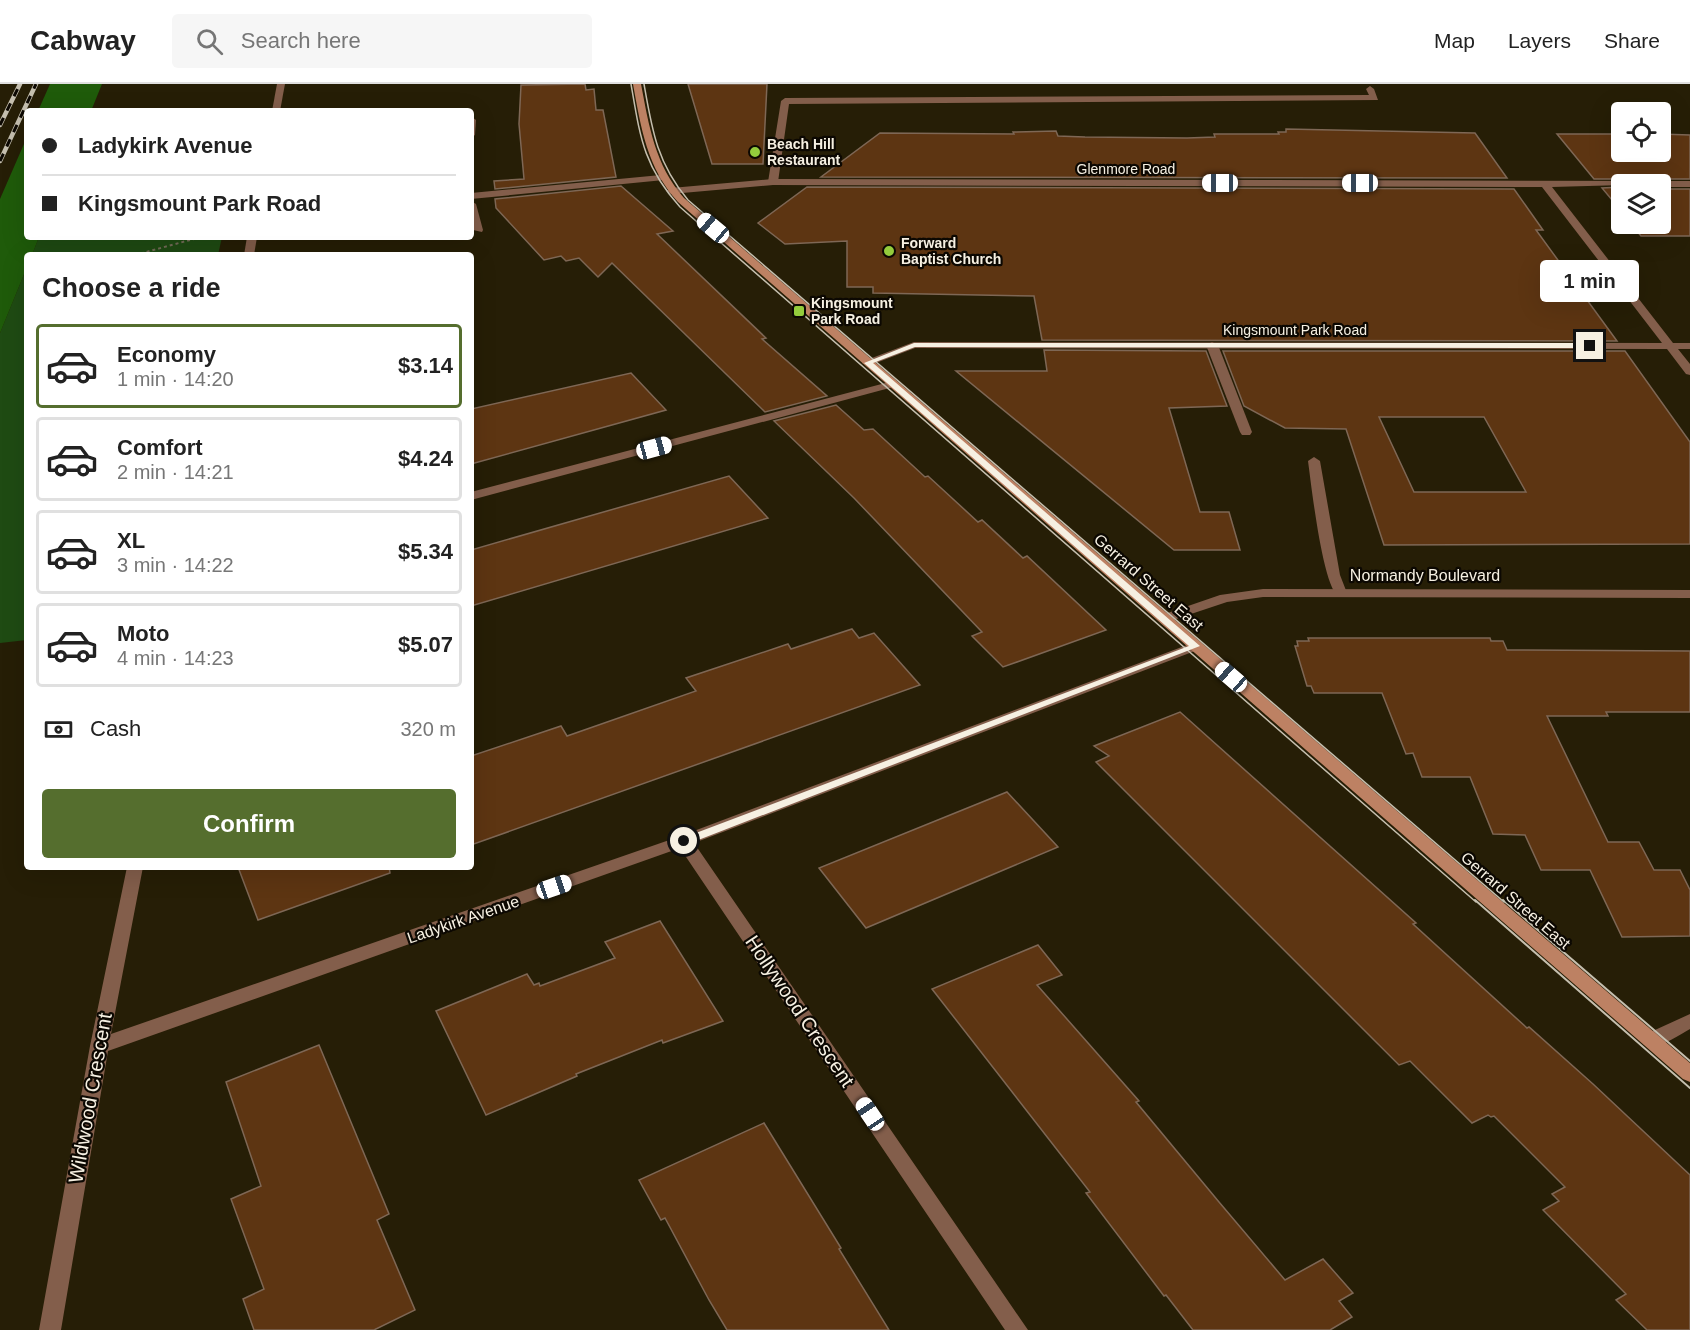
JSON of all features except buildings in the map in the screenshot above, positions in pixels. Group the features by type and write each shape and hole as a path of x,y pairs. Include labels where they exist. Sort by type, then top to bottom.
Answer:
{"main road":[{"name":"Gerrard Street East","path":"637,84 651,150 661,178 671,191 1690,1074"}],"street":[{"path":"277,108 281,84"},
{"path":"773,182 785,101 1375,98 1370,89"},
{"path":"474,196 661,178"},
{"name":"Glenmore Road","path":"671,191 773,182 1690,184"},
{"path":"1545,184 1690,372"},
{"path":"474,215 478,230"},
{"name":"Kingsmount Park Road","path":"868,363 914,345 1690,346"},
{"path":"1212,345 1246,432"},
{"path":"474,495 894,384"},
{"path":"1314,461 1333,575 1341,593"},
{"name":"Normandy Boulevard","path":"1164,619 1225,598 1244,595 1690,594"},
{"name":"Ladykirk Avenue","path":"99,1046 684,841 1195,646"},
{"name":"Hollywood Crescent","path":"684,841 1017,1330"},
{"name":"Wildwood Crescent","path":"50,1330 99,1046 134,870"},
{"path":"1651,1040 1690,1021"}],"path":[{"path":"146,252 190,240"}],"green space":[{"path":"50,84 102,84 92,108 39,108"},
{"path":"24,144 24,240 38,240 33,252 24,252 24,274 0,333 0,199"},
{"path":"38,240 221,240 219,252 33,252"},
{"path":"24,274 24,640 0,643 0,333"}],"tram line":[{"path":"631,84 645,150 658,178 680,207 1476,902"},
{"path":"644,84 657,145 669,173 688,200 1504,902"},
{"path":"1475,900 1690,1088"},
{"path":"1503,900 1690,1061"}],"railway":[{"path":"0,125 20,84"},
{"path":"25,108 36,84"},
{"path":"0,161 24,110"}],"place":[{"name":"Beach Hill Restaurant","path":"755,152"},
{"name":"Forward Baptist Church","path":"889,251"},
{"name":"Kingsmount Park Road","path":"799,311"}],"route":[{"path":"684,841 1195,646 868,363 914,345 1590,346"}]}
